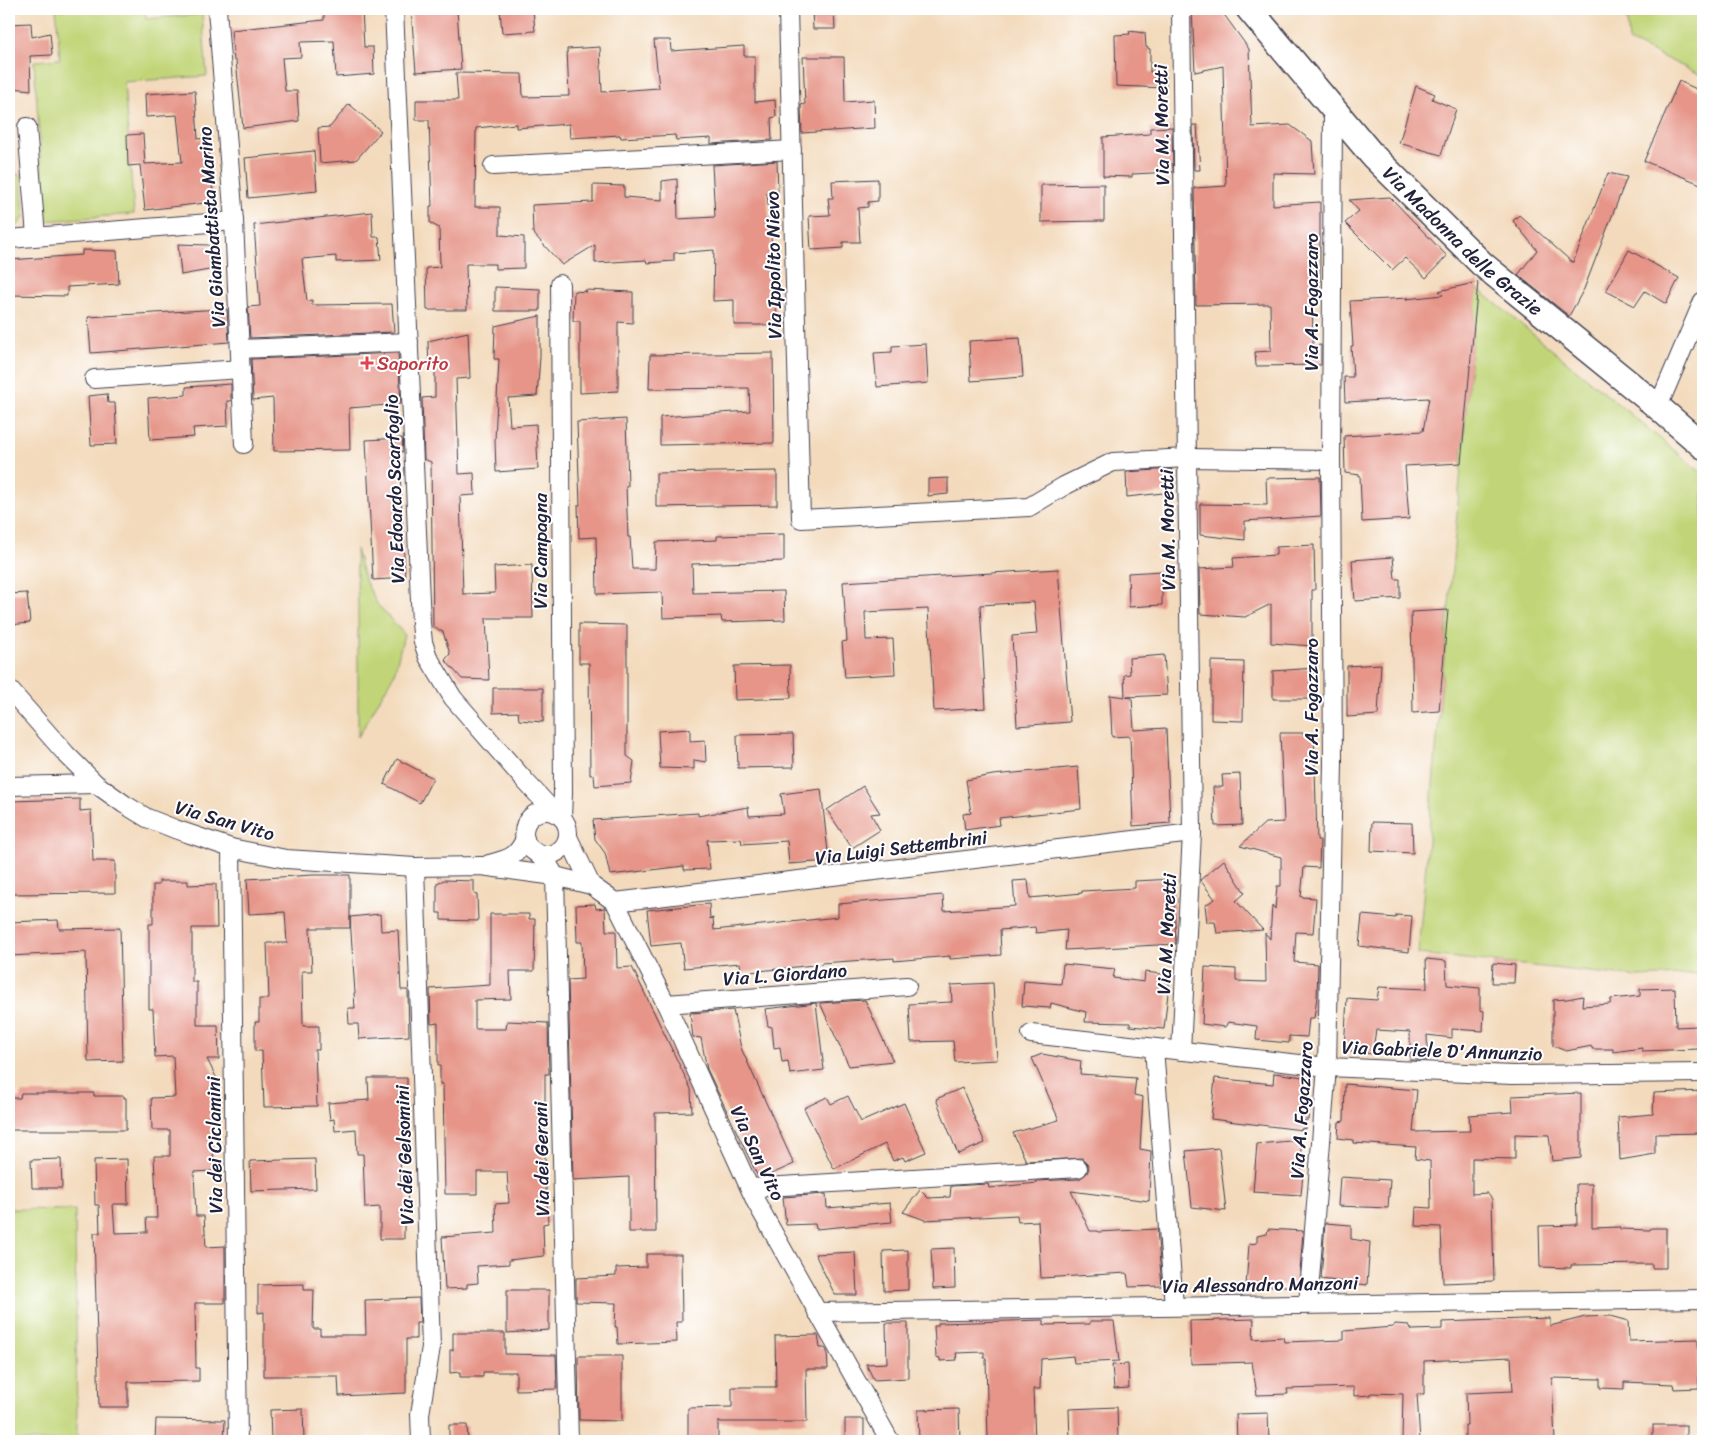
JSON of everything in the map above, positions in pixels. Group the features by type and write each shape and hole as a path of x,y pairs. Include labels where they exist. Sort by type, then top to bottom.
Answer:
{"street":[{"name":"Via Giambattista Marino","path":"217,9 234,221 244,444"},
{"name":"Via Edoardo Scarfoglio","path":"394,9 423,642 428,657 453,698 526,782 559,816"},
{"name":"Via Ippolito Nievo","path":"788,9 801,519 1029,507 1064,486 1113,462 1187,458"},
{"name":"Via M. Moretti","path":"1180,9 1192,833 1181,1051"},
{"name":"Via Madonna delle Grazie","path":"1249,9 1373,156 1482,264 1703,446"},
{"name":"Via A. Fogazzaro","path":"1308,1304 1327,1067 1333,763 1331,460 1332,109"},
{"path":"27,126 36,236"},
{"path":"493,166 792,150"},
{"path":"9,238 234,221"},
{"name":"Via Campagna","path":"559,816 563,792 560,284"},
{"path":"1658,407 1703,301"},
{"path":"240,349 409,342"},
{"path":"94,379 241,369"},
{"path":"1187,458 1331,460"},
{"name":"Via San Vito","path":"9,689 66,754 96,784 148,818 175,830 231,848 296,860 415,867 481,866 556,876 591,885 615,902 666,1004 750,1188 890,1441"},
{"path":"526,782 537,846 527,872"},
{"path":"9,786 96,784"},
{"path":"556,876 537,846 530,818 536,814 550,812 559,816"},
{"name":"Via San Vito","path":"559,816 566,823 568,837 591,885"},
{"name":"Via Luigi Settembrini","path":"615,902 1192,833"},
{"name":"Via San Vito","path":"481,866 510,858 520,850 537,846 562,848 568,837"},
{"name":"Via dei Ciclamini","path":"231,848 238,1441"},
{"name":"Via dei Gelsomini","path":"415,867 432,1347 420,1414 421,1441"},
{"name":"Via dei Gerani","path":"556,876 569,1441"},
{"name":"Via L. Giordano","path":"666,1004 907,986"},
{"name":"Via Gabriele D'Annunzio","path":"1031,1034 1327,1067 1512,1075 1703,1073"},
{"path":"1154,1048 1174,1306"},
{"path":"750,1188 1078,1168"},
{"name":"Via Alessandro Manzoni","path":"817,1312 1703,1298"}],"green space":[{"path":"56,9 145,9 146,19 202,14 207,76 124,82 134,214 45,221 34,61 60,59"},
{"path":"1626,9 1703,9 1703,76 1629,41"},
{"path":"21,174 24,217 17,226 9,227 9,175"},
{"path":"1477,288 1703,474 1703,974 1638,977 1418,954"},
{"path":"356,549 364,578 377,604 404,634 394,674 358,737 358,607"},
{"path":"9,1201 10,1209 75,1210 77,1441 9,1441"}],"building":[{"path":"324,9 362,9 364,47 373,47 374,74 336,77 334,41 300,42 301,57 282,58 285,91 297,91 299,121 243,128 231,30 324,20"},
{"path":"411,9 457,9 461,69 416,72"},
{"path":"500,9 533,9 535,31 502,33"},
{"path":"812,9 834,9 835,29 813,29"},
{"path":"1192,9 1220,9 1249,49 1252,127 1290,125 1312,141 1314,174 1273,173 1273,205 1320,202 1320,286 1312,286 1313,346 1321,345 1321,365 1256,366 1255,352 1271,351 1270,304 1196,305 1194,188 1226,186 1223,66 1195,72"},
{"path":"31,23 32,37 50,33 52,55 30,56 31,90 12,88 9,58 9,24"},
{"path":"1129,31 1145,33 1146,47 1150,49 1150,72 1166,71 1166,88 1116,86 1115,35 1130,34"},
{"path":"654,40 670,40 671,51 744,46 744,56 755,56 755,102 775,100 776,117 771,118 772,140 711,144 711,138 676,140 675,135 621,138 620,135 570,138 569,124 516,128 516,124 476,128 475,207 500,207 500,235 524,237 524,268 495,269 495,264 466,264 467,310 427,310 426,268 440,267 439,228 430,223 430,206 432,206 429,120 416,120 416,100 458,100 456,73 522,74 523,97 569,96 567,49 600,47 602,92 659,88"},
{"path":"803,57 844,57 845,102 874,100 875,128 802,133 801,105 805,104"},
{"path":"1679,81 1703,92 1703,185 1644,161"},
{"path":"1416,86 1435,94 1432,99 1456,109 1441,155 1399,143"},
{"path":"195,91 198,139 207,138 214,202 145,210 140,165 128,166 127,135 143,134 145,164 182,162 177,115 146,117 145,94"},
{"path":"349,104 381,131 356,160 320,163 318,128 330,127"},
{"path":"1193,125 1197,125 1200,170 1194,170"},
{"path":"1172,127 1173,172 1132,174 1132,177 1103,176 1103,137 1150,134 1150,128"},
{"path":"314,151 317,191 248,198 245,158"},
{"path":"777,161 778,193 767,193 773,258 777,258 776,325 734,325 734,300 713,301 714,250 674,253 674,261 647,263 646,260 595,263 595,245 562,265 533,233 532,205 593,202 593,185 624,186 624,197 662,200 662,181 677,179 678,219 715,217 712,165"},
{"path":"1608,173 1627,177 1584,289 1569,316 1518,275 1537,250 1513,221 1519,215 1573,263"},
{"path":"878,179 878,201 868,202 868,207 858,208 860,242 843,242 843,248 811,250 809,216 830,215 828,198 833,198 832,181"},
{"path":"1104,184 1104,221 1041,222 1041,185"},
{"path":"1390,197 1447,256 1426,278 1405,258 1392,270 1345,223 1359,211 1349,200"},
{"path":"372,212 373,237 379,237 381,260 336,262 336,256 302,259 307,301 312,300 312,305 392,304 394,332 250,338 248,307 260,306 254,225"},
{"path":"178,244 208,245 218,253 209,270 181,275"},
{"path":"82,250 117,251 119,284 67,287 67,296 9,295 9,260 82,255"},
{"path":"1629,250 1679,278 1666,304 1645,291 1635,306 1606,291"},
{"path":"1478,282 1461,463 1405,466 1409,519 1362,522 1360,475 1345,473 1344,436 1423,431 1429,398 1345,402 1344,377 1353,377 1350,301 1408,298 1406,299 1443,295 1439,291"},
{"path":"495,287 540,289 540,311 495,311"},
{"path":"585,290 633,292 633,323 618,322 618,391 580,393 580,321 573,321 574,291 587,292"},
{"path":"227,309 229,342 91,353 88,317"},
{"path":"540,316 540,357 537,396 508,398 510,426 536,424 538,469 496,472 495,440 499,359 494,359 495,326"},
{"path":"468,332 470,378 456,379 459,474 474,473 475,495 460,496 463,594 495,593 494,567 532,565 533,618 486,618 489,680 462,679 445,660 450,654 443,632 433,627 431,462 424,459 422,398 435,397 435,369 429,369 428,341"},
{"path":"1020,338 1023,377 971,381 969,341"},
{"path":"926,344 928,383 877,387 874,353 892,352 892,346"},
{"path":"398,353 401,404 349,408 350,450 274,451 273,398 253,400 251,359"},
{"path":"773,353 774,443 660,445 660,417 750,411 749,388 649,389 650,355"},
{"path":"231,384 231,401 227,401 228,426 193,428 194,437 150,440 148,398 186,395 186,387"},
{"path":"107,394 108,403 115,403 117,444 91,445 88,396"},
{"path":"626,419 628,537 630,537 632,569 655,569 656,542 717,540 717,536 784,534 784,561 692,564 693,593 784,591 785,620 722,622 721,616 663,618 662,592 597,594 596,537 579,538 578,505 580,505 577,422"},
{"path":"402,438 403,452 399,451 405,578 373,580 366,440"},
{"path":"1172,469 1172,492 1127,497 1126,472"},
{"path":"777,471 777,505 656,507 656,473"},
{"path":"1320,477 1321,516 1245,521 1245,540 1200,535 1200,504 1267,505 1266,478"},
{"path":"948,478 948,494 928,496 928,479"},
{"path":"1314,545 1315,590 1312,590 1312,646 1271,643 1271,604 1245,617 1200,614 1199,569 1234,567 1233,558 1276,555 1276,547"},
{"path":"1393,557 1395,579 1400,579 1400,598 1355,601 1352,560"},
{"path":"1058,569 1070,722 1017,726 1012,636 1037,634 1034,602 980,605 986,708 934,711 928,609 865,612 866,640 893,639 895,674 845,677 842,642 847,641 843,582"},
{"path":"1162,571 1162,605 1129,607 1128,573"},
{"path":"27,593 30,623 9,625 9,594"},
{"path":"1448,610 1439,711 1413,713 1411,612"},
{"path":"579,624 627,625 627,756 634,761 631,783 595,786 594,775 590,775 589,663 579,663"},
{"path":"1164,655 1167,695 1126,697 1132,698 1134,730 1166,728 1170,823 1133,826 1130,736 1112,737 1110,695 1125,697 1124,675 1130,674 1129,658"},
{"path":"1211,661 1244,662 1243,721 1211,720"},
{"path":"1381,664 1378,715 1347,717 1347,666"},
{"path":"790,665 791,698 735,700 734,666"},
{"path":"1315,668 1315,699 1273,699 1273,671"},
{"path":"493,688 543,688 543,722 519,720 518,712 493,713"},
{"path":"690,729 690,741 705,740 706,762 694,760 694,769 660,768 658,731"},
{"path":"1280,733 1314,733 1317,840 1320,840 1319,868 1304,867 1301,897 1316,898 1313,933 1296,932 1294,962 1318,964 1314,1018 1309,1018 1307,1037 1289,1036 1289,1043 1256,1040 1257,1026 1228,1022 1225,1027 1202,1024 1205,967 1236,969 1236,981 1266,982 1265,933 1270,939 1272,905 1275,909 1277,886 1281,886 1281,857 1240,846 1265,823 1284,822"},
{"path":"793,734 794,767 738,768 737,735"},
{"path":"397,759 433,778 420,803 384,784"},
{"path":"1078,767 1081,809 999,818 1000,825 965,830 963,814 971,813 966,780 993,775"},
{"path":"1240,774 1242,825 1215,826 1213,787 1223,787 1222,775"},
{"path":"863,786 880,813 871,814 880,830 852,848 827,810"},
{"path":"821,789 829,861 789,864 787,841 742,844 741,839 707,840 710,869 684,870 684,866 610,875 605,853 595,839 593,820 698,813 698,816 748,807 749,816 784,814 781,794"},
{"path":"80,799 80,811 91,810 93,861 115,861 115,893 9,894 9,801"},
{"path":"1372,822 1412,823 1413,853 1371,851"},
{"path":"1224,860 1245,893 1236,901 1263,930 1217,933 1215,922 1207,922 1205,905 1215,899 1200,880"},
{"path":"350,875 350,928 310,928 312,971 302,971 303,1026 319,1026 319,1050 315,1050 317,1106 264,1107 262,1051 255,1051 255,1022 259,1022 259,999 269,999 267,943 287,943 285,912 249,914 247,879"},
{"path":"1173,879 1176,944 1065,950 1067,930 1036,933 1035,927 1000,930 1001,955 950,959 950,956 894,961 894,958 821,963 741,973 740,963 684,968 681,943 651,946 647,910 709,904 710,919 713,918 714,930 838,917 838,904 943,895 944,911 1015,906 1013,881 1028,880 1030,898 1082,893 1082,891 1135,888 1135,881"},
{"path":"444,880 474,881 474,894 477,895 478,921 441,920 441,913 437,913 437,883"},
{"path":"159,881 188,881 188,885 216,884 217,928 192,928 192,982 197,982 197,1025 218,1025 219,1059 207,1059 218,1081 221,1111 218,1111 212,1124 214,1171 194,1172 196,1216 204,1216 206,1247 225,1246 225,1303 195,1303 196,1368 199,1368 199,1381 128,1382 128,1407 99,1407 94,1233 100,1233 99,1205 95,1205 94,1160 127,1159 128,1204 113,1204 115,1233 147,1232 146,1218 157,1218 154,1156 170,1156 170,1130 152,1130 151,1098 175,1097 173,1056 155,1057 153,1009 149,1009 149,924 153,924 153,885 159,885"},
{"path":"595,904 596,909 605,908 606,931 616,931 617,968 632,967 691,1089 692,1112 655,1113 656,1232 629,1232 629,1177 573,1180 568,980 583,979 582,942 577,942 576,905"},
{"path":"380,914 381,931 398,930 401,990 408,990 409,1036 359,1039 358,1024 349,1024 348,1008 355,1008 350,917"},
{"path":"490,914 529,914 529,919 535,919 534,971 510,971 511,999 475,1000 475,1029 506,1029 507,1021 548,1023 549,1074 545,1074 545,1188 548,1223 543,1224 544,1256 509,1260 509,1264 477,1266 478,1283 467,1284 467,1288 445,1289 442,1237 496,1233 495,1204 509,1203 507,1172 477,1172 477,1194 445,1194 443,1084 440,1084 440,1065 438,1065 438,1023 431,1024 430,989 490,985"},
{"path":"1362,915 1396,918 1396,915 1412,916 1409,952 1359,946"},
{"path":"58,920 59,929 120,928 123,1061 88,1062 86,952 9,956 9,922"},
{"path":"1426,959 1446,961 1447,985 1480,988 1480,1010 1484,1011 1483,1031 1452,1029 1452,1038 1427,1035 1428,1060 1410,1060 1410,1032 1376,1030 1372,1054 1344,1050 1347,998 1377,1000 1379,987 1427,989"},
{"path":"1493,963 1515,965 1514,983 1492,983"},
{"path":"1063,964 1115,969 1113,978 1144,982 1145,972 1170,975 1164,1029 1130,1026 1130,1023 1085,1022 1086,1012 1051,1003 1050,1008 1022,1006 1024,981 1061,984"},
{"path":"993,983 997,1060 955,1062 953,1041 911,1042 909,1004 952,1002 951,985"},
{"path":"1675,988 1676,1027 1697,1026 1698,1049 1642,1051 1642,1048 1613,1052 1613,1049 1592,1049 1592,1046 1566,1051 1553,1046 1553,1000 1583,996 1582,1006 1610,1004 1611,999 1640,996 1640,989"},
{"path":"865,1000 893,1061 849,1066 820,1003"},
{"path":"816,1003 824,1070 790,1074 788,1061 782,1062 780,1047 774,1048 772,1027 768,1026 765,1009"},
{"path":"733,1010 741,1048 794,1164 767,1176 758,1177 707,1069 701,1038 693,1037 690,1013"},
{"path":"1042,1054 1081,1061 1080,1074 1136,1078 1134,1095 1143,1097 1140,1149 1151,1151 1149,1201 1071,1191 1090,1231 1157,1229 1162,1286 1129,1287 1127,1273 1041,1278 1038,1221 1018,1222 1017,1215 925,1220 903,1212 920,1190 928,1198 950,1197 951,1186 988,1184 989,1188 1037,1183 1036,1181 1079,1179 1087,1173 1089,1168 1082,1158 1026,1161 1013,1133 1059,1120 1032,1058"},
{"path":"1274,1073 1311,1078 1308,1120 1305,1120 1305,1129 1211,1119 1215,1078 1273,1084"},
{"path":"368,1078 407,1078 407,1114 404,1114 406,1154 400,1154 401,1189 407,1188 408,1207 404,1207 404,1239 380,1239 380,1207 365,1208 363,1154 357,1154 356,1129 335,1131 334,1119 330,1120 328,1103 369,1100"},
{"path":"1345,1084 1417,1090 1413,1132 1470,1131 1469,1115 1513,1112 1512,1096 1581,1093 1581,1158 1552,1161 1549,1135 1515,1134 1515,1159 1472,1158 1472,1194 1487,1193 1492,1199 1494,1281 1443,1283 1441,1227 1415,1226 1416,1207 1431,1208 1430,1161 1415,1159 1416,1147 1353,1143 1353,1140 1338,1138 1339,1122 1344,1121"},
{"path":"962,1088 985,1143 958,1154 936,1099"},
{"path":"1703,1091 1703,1133 1655,1134 1655,1154 1620,1160 1618,1117 1653,1114 1654,1093"},
{"path":"21,1093 94,1093 94,1096 124,1096 126,1098 126,1130 9,1130 9,1098 20,1098"},
{"path":"848,1096 861,1122 904,1103 926,1152 905,1161 903,1157 893,1161 885,1144 834,1169 804,1108 827,1097 831,1104"},
{"path":"1301,1140 1301,1171 1303,1173 1301,1195 1253,1192 1257,1144"},
{"path":"1219,1148 1226,1211 1192,1207 1186,1151"},
{"path":"61,1159 62,1188 32,1188 31,1160"},
{"path":"315,1159 316,1189 251,1191 250,1161"},
{"path":"1340,1177 1390,1180 1388,1208 1338,1206"},
{"path":"1576,1184 1592,1184 1592,1228 1620,1227 1620,1229 1650,1230 1651,1228 1666,1228 1666,1268 1652,1268 1652,1264 1571,1265 1571,1268 1540,1267 1539,1226 1577,1225"},
{"path":"826,1194 827,1208 890,1203 892,1222 816,1229 815,1224 786,1225 783,1197"},
{"path":"1325,1223 1351,1225 1351,1239 1370,1242 1367,1285 1321,1279"},
{"path":"1268,1229 1303,1231 1299,1286 1246,1286 1249,1244 1257,1243 1257,1236 1267,1234"},
{"path":"954,1248 955,1288 933,1289 931,1249"},
{"path":"908,1250 908,1290 884,1291 883,1251"},
{"path":"855,1252 857,1295 835,1295 815,1254"},
{"path":"646,1254 681,1254 682,1322 676,1322 677,1342 618,1344 617,1327 615,1327 616,1303 576,1302 576,1278 616,1276 616,1268 646,1267"},
{"path":"304,1284 304,1290 314,1290 313,1329 320,1329 320,1335 366,1335 365,1300 419,1298 420,1323 416,1323 416,1339 406,1339 406,1393 339,1396 338,1376 264,1376 264,1312 258,1313 258,1285"},
{"path":"507,1290 549,1290 549,1330 507,1333"},
{"path":"1610,1316 1628,1321 1629,1341 1698,1339 1699,1388 1674,1389 1673,1384 1624,1382 1624,1389 1600,1388 1600,1379 1552,1378 1555,1441 1465,1441 1465,1425 1467,1425 1466,1393 1513,1391 1511,1357 1424,1361 1424,1394 1417,1394 1420,1441 1402,1441 1403,1394 1371,1393 1371,1395 1354,1396 1354,1387 1287,1389 1288,1394 1257,1395 1252,1362 1191,1364 1190,1321 1254,1319 1253,1339 1283,1337 1284,1342 1344,1340 1344,1331 1393,1327 1395,1324 1409,1325 1412,1330 1442,1329 1442,1322 1550,1318 1550,1326 1585,1317"},
{"path":"1044,1320 1044,1325 1090,1324 1090,1321 1114,1321 1119,1361 1074,1363 1073,1356 1041,1359 1040,1389 1033,1389 1035,1441 988,1441 986,1358 984,1358 984,1352 956,1353 957,1360 940,1361 940,1358 936,1357 934,1326 938,1326 938,1323"},
{"path":"886,1323 908,1323 908,1378 874,1380 866,1364 887,1363"},
{"path":"453,1333 505,1333 505,1354 556,1355 557,1389 516,1390 516,1372 483,1372 483,1377 460,1377 460,1372 450,1373 450,1350 453,1350"},
{"path":"818,1335 820,1348 825,1348 827,1351 828,1369 806,1369 807,1422 718,1422 718,1441 688,1441 688,1408 732,1407 732,1387 776,1387 775,1336"},
{"path":"578,1356 622,1356 622,1421 579,1420"},
{"path":"1128,1364 1129,1388 1114,1389 1112,1365"},
{"path":"1117,1407 1118,1441 1070,1441 1069,1409"},
{"path":"303,1409 304,1441 271,1441 270,1410"},
{"path":"959,1409 960,1441 919,1441 918,1410"},
{"path":"1268,1413 1269,1441 1237,1441 1236,1414"},
{"path":"156,1419 225,1420 224,1441 155,1441"},
{"path":"845,1419 864,1419 864,1441 845,1441"},
{"path":"449,1425 467,1425 468,1441 449,1441"},
{"path":"1653,1425 1686,1425 1686,1441 1653,1441"}],"place":[{"name":"Saporito","path":"367,363"}]}
